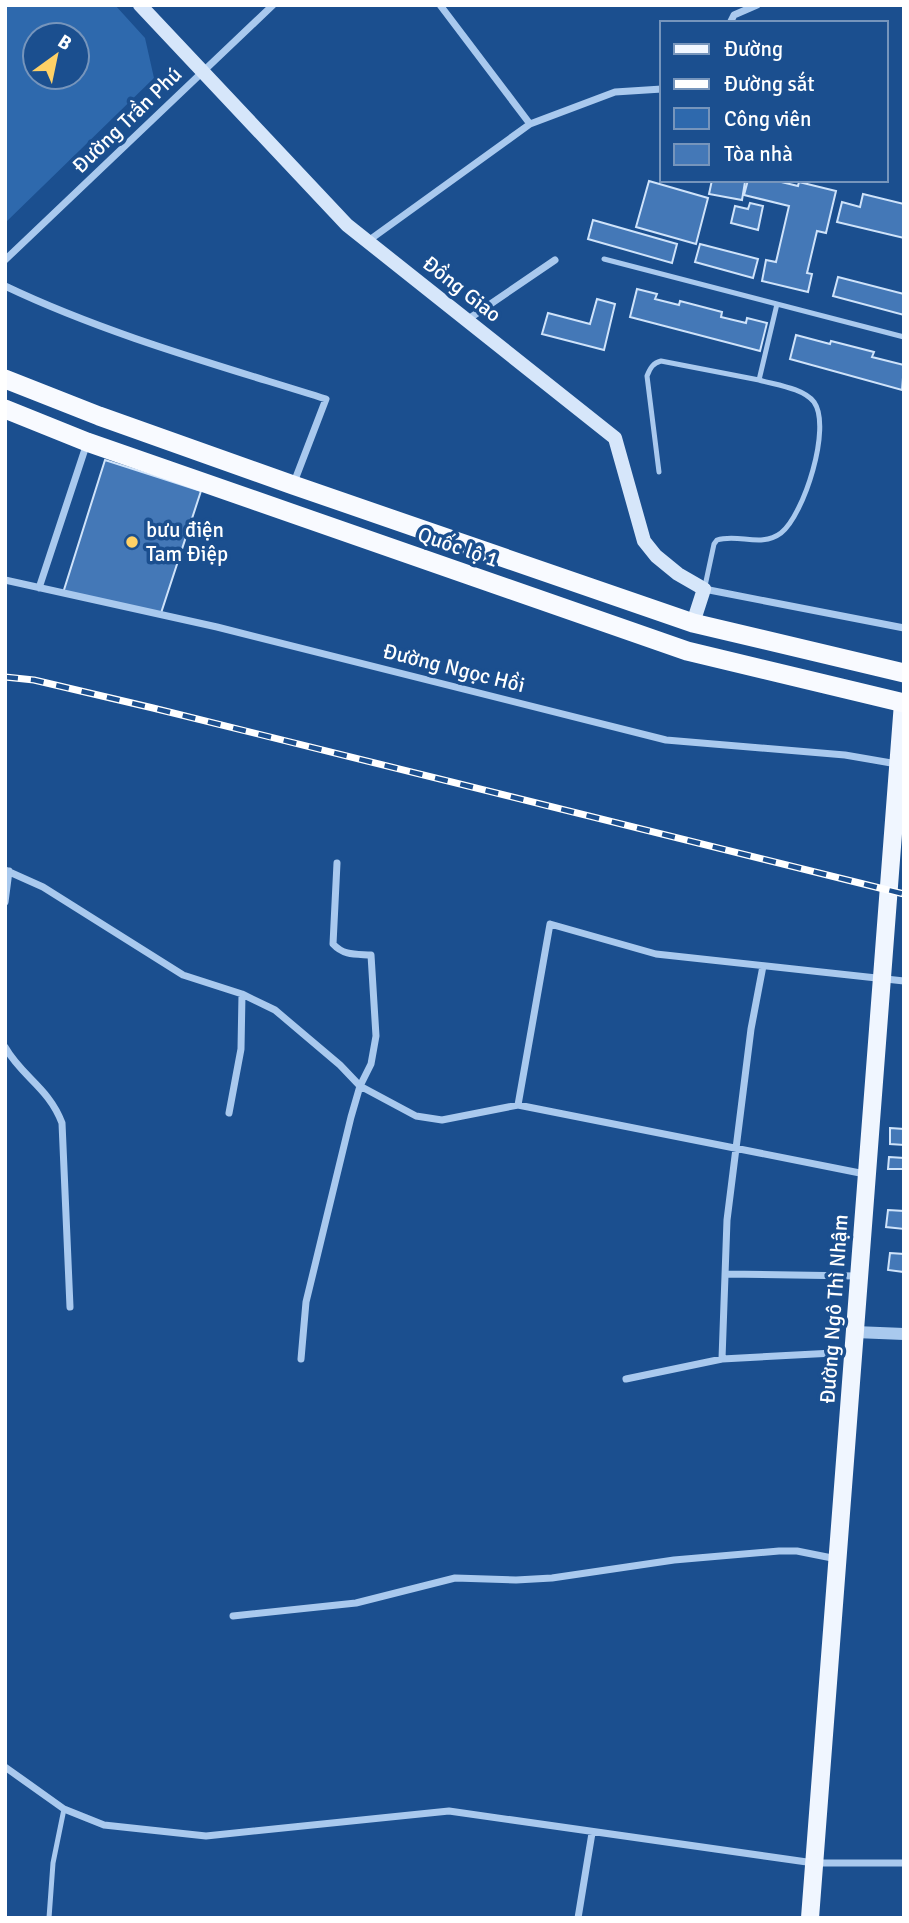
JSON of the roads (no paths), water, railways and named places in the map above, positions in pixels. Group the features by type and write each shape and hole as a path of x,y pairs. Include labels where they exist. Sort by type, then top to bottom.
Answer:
{"highway":[{"name":"Quốc lộ 1","path":"5,379 99,416 293,485 693,622 904,673"},
{"name":"Quốc lộ 1","path":"5,409 87,442 687,651 904,702"}],"main road":[{"name":"Đồng Giao","path":"140,5 347,225 615,438 644,541 656,556 678,574 704,589"},
{"path":"693,622 704,589"},
{"name":"Đường Ngô Thì Nhậm","path":"810,1918 904,702"}],"street":[{"name":"Đường Trần Phú","path":"5,260 273,5"},
{"path":"440,5 530,124"},
{"path":"731,21 734,15 757,5"},
{"path":"368,241 530,124 615,92 660,89"},
{"path":"467,320 555,260"},
{"path":"5,286 110,330 326,399 293,485"},
{"path":"39,588 87,442"},
{"name":"Đường Ngọc Hồi","path":"5,580 230,630 666,740 845,755 901,764"},
{"path":"704,589 904,628"},
{"path":"301,1359 306,1302 360,1086 371,1065 376,1036 371,955 346,954 333,944 337,863"},
{"path":"5,902 7,871 43,887 183,975 242,994 275,1010 340,1065 360,1086 416,1116 442,1120 518,1105 867,1174"},
{"path":"518,1105 550,924 656,954 904,981"},
{"path":"722,1359 727,1220 751,1029 763,966"},
{"path":"229,1113 241,1049 242,994"},
{"path":"5,1047 10,1057 45,1091 62,1123 70,1307"},
{"path":"725,1274 859,1276"},
{"path":"855,1332 904,1334"},
{"path":"626,1379 722,1359 853,1352"},
{"path":"233,1616 356,1604 455,1578 552,1578 674,1560 779,1551 797,1551 837,1559"},
{"path":"5,1767 64,1809 104,1825 206,1836 449,1811 814,1863 904,1863"},
{"path":"578,1918 592,1833"}],"lane":[{"path":"604,259 904,337"},
{"path":"759,380 777,304"},
{"path":"659,472 647,376 655,363 661,361 759,380 805,394 813,401 818,411 821,423 818,441 805,496 794,516 781,533 769,539 717,540 704,589"},
{"path":"49,1918 53,1863 64,1809"}],"railway":[{"path":"5,677 34,680 153,708 904,894"}],"place":[{"name":"bưu điện Tam Điệp","path":"132,542"}]}
